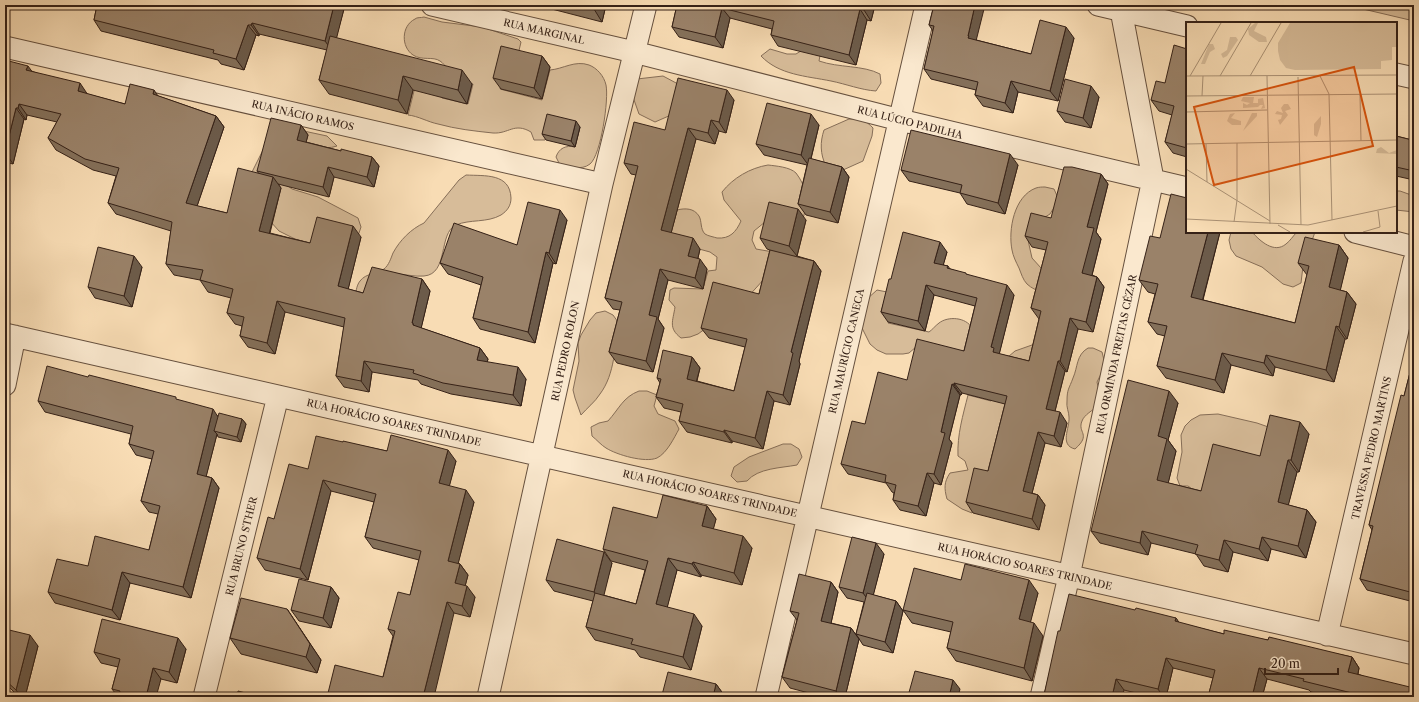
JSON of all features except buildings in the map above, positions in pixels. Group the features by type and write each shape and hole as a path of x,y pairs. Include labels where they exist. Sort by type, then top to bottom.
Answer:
{"street":[{"name":"RUA MARGINAL","path":"432,5 634,52"},
{"name":"RUA PEDRO ROLON","path":"488,697 602,184 646,5"},
{"name":"RUA MAURÍCIO CANECA","path":"766,697 926,5"},
{"path":"1098,5 1186,26"},
{"name":"RUA ORMINDA FREITAS CÉZAR","path":"1041,697 1069,576 1153,179 1121,10"},
{"name":"RUA INÁCIO RAMOS","path":"5,47 602,184"},
{"name":"RUA LÚCIO PADILHA","path":"634,52 900,120 1186,188"},
{"path":"1397,74 1414,78"},
{"path":"1359,233 1414,247"},
{"name":"TRAVESSA PEDRO MARTINS","path":"1327,635 1414,261"},
{"path":"5,385 10,335"},
{"name":"RUA HORÁCIO SOARES TRINDADE","path":"10,335 1414,654"},
{"name":"RUA BRUNO STHER","path":"204,697 278,396"}],"shaded area":[{"path":"1346,5 1414,5 1414,21"},
{"path":"424,17 442,22 482,27 518,39 521,42 517,59 508,57 500,89 542,100 550,70 574,64 584,64 592,66 597,70 604,78 607,92 601,139 598,150 590,164 579,168 560,165 556,157 557,154 563,148 569,146 575,147 580,127 551,119 545,140 534,140 531,132 520,128 499,133 458,129 408,115 419,71 447,80 442,98 468,104 473,84 453,79 440,61 416,57 406,47 404,37 407,26 416,18"},
{"path":"822,44 819,61 835,65 866,69 880,74 881,83 876,91 793,74 776,67 761,56 770,49 787,54 796,54 804,49"},
{"path":"663,76 678,84 671,115 655,122 639,114 633,97 637,79"},
{"path":"849,119 862,120 873,128 872,136 863,161 843,170 826,166 821,148 824,130"},
{"path":"299,130 327,136 337,146 327,148 312,145 303,146 285,184 292,189 318,197 358,218 361,227 358,236 330,249 295,239 279,231 261,211 249,178 266,144"},
{"path":"768,165 787,168 798,175 809,195 803,219 776,213 754,231 752,240 756,249 779,253 765,278 746,299 698,334 681,338 674,331 672,324 675,307 669,300 670,290 674,288 703,289 708,271 716,270 717,257 710,252 670,241 666,226 673,225 677,210 689,209 695,211 699,216 702,230 705,234 717,238 729,236 735,231 741,221 724,200 722,192 731,182 742,174 761,166"},
{"path":"466,175 488,176 501,180 506,184 510,190 511,198 507,210 501,215 490,219 461,223 450,229 440,261 432,274 421,276 396,274 387,287 355,299 357,287 362,278 384,269 389,263 393,253 402,239 415,228 424,223 459,180"},
{"path":"1045,187 1054,189 1058,198 1050,214 1042,219 1028,240 1032,258 1050,278 1043,293 1029,285 1023,278 1012,252 1011,233 1014,214 1022,198 1028,192 1036,188"},
{"path":"1397,191 1414,196 1414,212 1397,210"},
{"path":"1231,233 1253,233 1263,242 1277,248 1286,244 1296,233 1315,233 1303,266 1301,283 1293,287 1283,284 1262,267 1236,256 1231,249 1229,240"},
{"path":"877,290 887,292 893,301 888,323 929,332 939,323 947,319 957,319 969,324 972,328 970,359 916,347 909,353 903,354 886,354 877,350 870,344 860,324 867,299"},
{"path":"605,311 613,315 618,322 615,350 609,378 596,400 581,415 573,390 579,361 578,343 590,320 596,313"},
{"path":"1032,345 1041,345 995,479 980,476 972,513 962,509 947,499 945,488 950,473 968,470 965,461 958,456 958,440 968,395 991,401 1008,357 1015,351"},
{"path":"1088,348 1093,348 1102,352 1104,360 1101,374 1097,382 1099,391 1098,406 1083,419 1081,428 1083,440 1075,449 1067,444 1066,440 1069,421 1067,394 1075,374 1079,358"},
{"path":"639,391 647,391 657,395 654,406 658,414 675,421 679,429 664,453 657,458 646,460 631,458 611,451 592,436 591,427 608,421 625,400"},
{"path":"1218,414 1257,423 1274,429 1266,464 1211,497 1195,491 1188,486 1180,486 1177,478 1182,452 1181,435 1185,426 1191,420 1200,415"},
{"path":"783,444 791,444 799,449 802,457 797,465 763,471 757,473 747,481 737,482 731,476 734,467 749,457"}]}
